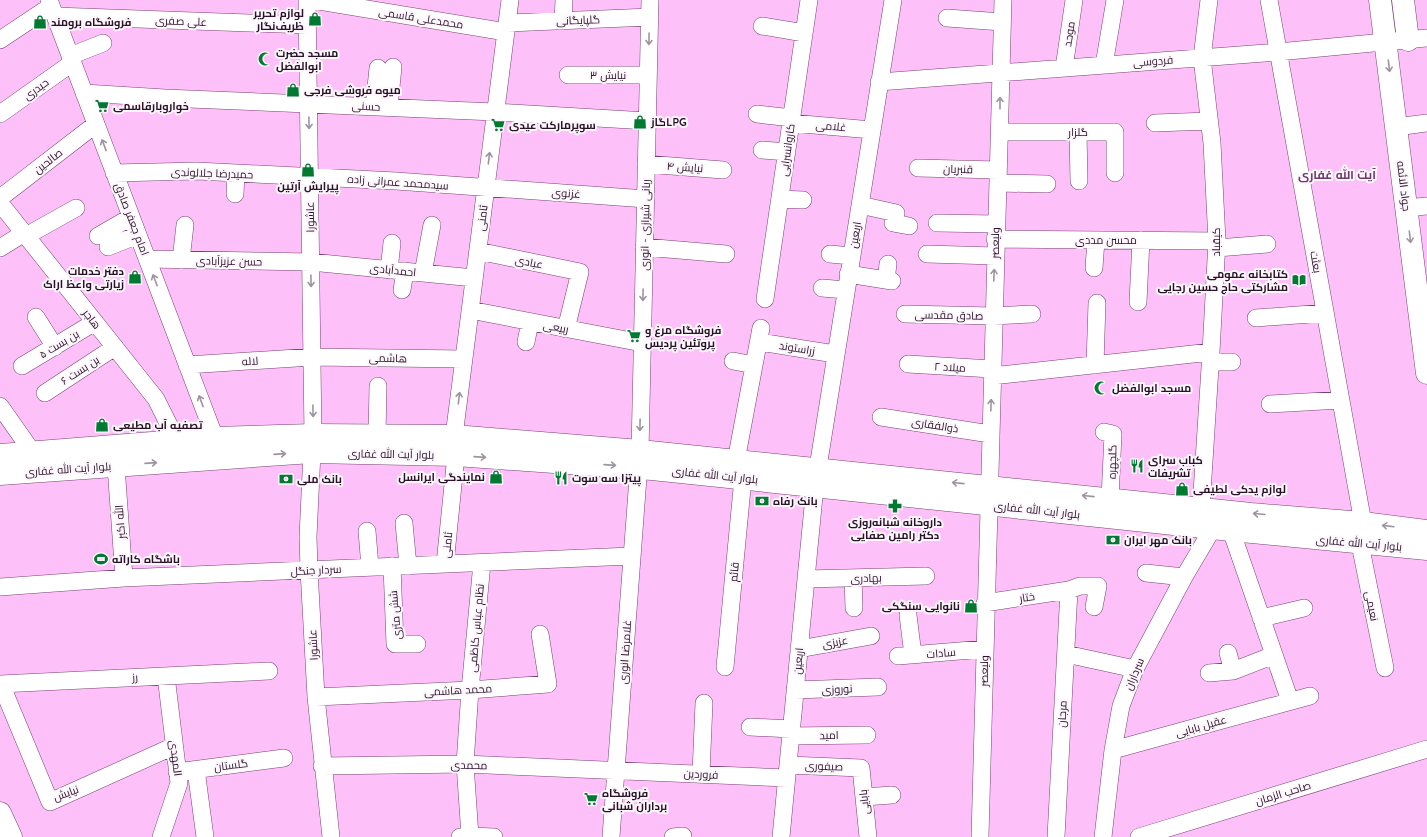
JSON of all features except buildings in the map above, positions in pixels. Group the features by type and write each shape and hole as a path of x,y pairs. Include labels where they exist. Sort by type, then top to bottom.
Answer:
{"main road":[{"name":"جواد الائمه","path":"1380,0 1396,127 1417,207 1427,372"},
{"path":"1403,0 1418,39"},
{"name":"بلوار آیت الله غفاری","path":"0,474 116,466 377,436 455,446"},
{"name":"بلوار آیت الله غفاری","path":"0,455 214,438 313,444 455,446 639,459 988,495 1222,529 1361,533 1427,531"},
{"name":"بلوار آیت الله غفاری","path":"988,495 1110,499 1201,508 1361,533 1427,549"},
{"path":"0,813 11,837"}],"street":[{"name":"عاشورا","path":"307,0 313,444 308,537 316,697 322,766 331,837"},
{"name":"محمدعلی قاسمی","path":"313,0 359,4 506,27"},
{"name":"ثامنی","path":"445,564 464,359 510,0"},
{"path":"563,21 564,0"},
{"name":"ربانی شیرازی - انوری","path":"639,459 650,0"},
{"name":"کاروانسرایی","path":"765,299 809,0"},
{"name":"اربعین","path":"781,837 816,478 893,0"},
{"name":"ولیعصر","path":"980,837 985,603 1003,0"},
{"name":"موحد","path":"1064,68 1074,0"},
{"path":"1104,65 1115,0"},
{"name":"کیقباد","path":"1201,508 1217,244 1212,143 1202,58 1209,0"},
{"name":"بعثت","path":"1268,0 1341,400 1361,533"},
{"name":"علی صفری","path":"52,7 307,25"},
{"path":"0,40 52,7"},
{"name":"امام جعفر صادق","path":"52,7 214,438"},
{"name":"گلپایگانی","path":"506,27 563,21 650,18"},
{"path":"947,18 1002,22"},
{"path":"762,26 804,33"},
{"name":"فردوسی","path":"880,82 1278,52 1418,39"},
{"name":"حیدری","path":"0,114 71,59 102,43"},
{"path":"382,107 385,68"},
{"name":"نیایش ۳","path":"568,75 648,75"},
{"name":"حسنی","path":"84,93 165,98 495,112 648,122"},
{"name":"غلامی","path":"757,114 872,130"},
{"path":"1156,123 1209,121"},
{"path":"1396,127 1427,123"},
{"name":"صالحین","path":"1,204 96,124"},
{"name":"گلزار","path":"1000,132 1115,132 1115,173"},
{"path":"1078,132 1079,181"},
{"path":"762,150 787,152"},
{"name":"نیایش ۴","path":"646,164 723,170"},
{"name":"قنبریان","path":"918,168 998,176"},
{"name":"حمیدرضا جلالوندی","path":"114,173 198,171 310,177"},
{"path":"234,194 236,173"},
{"path":"998,176 1047,184"},
{"name":"سیدمحمد عمرانی زاده","path":"310,177 486,188"},
{"name":"غزنوی","path":"486,188 646,199"},
{"path":"780,199 803,200"},
{"name":"هاجر","path":"1,204 156,399 177,441"},
{"path":"860,205 896,213 893,223 909,226"},
{"path":"0,248 76,208"},
{"path":"131,217 103,241 138,235"},
{"path":"937,223 995,240"},
{"path":"181,260 185,225"},
{"path":"423,273 432,225"},
{"path":"927,254 995,240"},
{"name":"محسن مددی","path":"995,240 1141,240 1217,244 1267,244"},
{"path":"1094,268 1096,240"},
{"path":"1138,302 1141,240"},
{"path":"392,243 402,290"},
{"path":"644,247 726,254"},
{"name":"عبادی","path":"478,251 580,272 566,328"},
{"path":"830,254 851,256"},
{"name":"حسن عزیزآبادی","path":"147,260 311,262"},
{"name":"احمدآبادی","path":"311,262 474,278"},
{"path":"822,288 889,275"},
{"path":"1095,365 1097,303"},
{"name":"ربیعی","path":"470,310 642,343"},
{"path":"1256,318 1325,313"},
{"name":"صادق مقدسی","path":"905,314 993,316 1032,314"},
{"path":"36,317 55,347"},
{"name":"بن بست ۵","path":"22,366 95,322"},
{"path":"526,342 530,322"},
{"name":"زراستوند","path":"754,365 760,335 835,354"},
{"name":"بن بست ۶","path":"45,393 115,347"},
{"name":"لاله","path":"187,365 312,357"},
{"name":"هاشمی","path":"312,357 464,359"},
{"path":"992,373 1211,357 1232,362"},
{"path":"734,361 754,365 739,470"},
{"name":"میلاد ۲","path":"908,364 992,373"},
{"path":"377,436 378,386"},
{"path":"1270,404 1341,400"},
{"path":"0,406 33,452"},
{"name":"ذوالفقاری","path":"881,417 990,434"},
{"name":"گلچهره","path":"1104,432 1113,434 1110,499"},
{"name":"غلامرضا انوری","path":"611,837 639,459"},
{"name":"الله اکبر","path":"116,466 124,578"},
{"name":"قائم","path":"725,667 739,470"},
{"path":"400,566 404,523"},
{"path":"1222,529 1261,618 1290,701"},
{"name":"سرداران","path":"1103,837 1113,750 1121,706 1134,669 1184,577 1222,529"},
{"path":"367,531 370,567"},
{"name":"نعیمی","path":"1361,533 1385,668"},
{"name":"سردار جنگل","path":"0,587 124,578 631,556"},
{"name":"نظام عباس کاظمی","path":"465,836 465,764 470,690 482,562"},
{"name":"شش متری","path":"400,566 395,644 417,644"},
{"path":"1146,572 1184,577"},
{"name":"بهادری","path":"806,579 926,576"},
{"path":"853,578 854,608"},
{"name":"ختار","path":"985,603 1069,590 1080,586 1098,586 1094,607"},
{"name":"مرجان","path":"1056,837 1069,590"},
{"path":"1261,618 1304,608"},
{"name":"سادات","path":"908,615 906,656 984,649"},
{"name":"محمد هاشمی","path":"316,697 470,690 548,684 540,634"},
{"name":"عزیزی","path":"799,649 871,636"},
{"path":"1228,653 1233,671"},
{"path":"1066,654 1134,669"},
{"path":"1209,673 1233,671 1274,655"},
{"name":"رز","path":"1,684 269,671"},
{"name":"المهدی","path":"161,837 179,783 166,676"},
{"name":"نیایش","path":"1,684 50,802 174,746"},
{"name":"نوروزی","path":"795,690 878,687"},
{"name":"عقیل بابایی","path":"1113,750 1310,696"},
{"path":"701,774 704,703"},
{"name":"امید","path":"750,726 791,732 867,735"},
{"name":"صاحب الزمان","path":"1139,837 1427,749"},
{"name":"گلستان","path":"177,772 284,758"},
{"name":"محمدی","path":"322,766 465,764 616,770"},
{"name":"صیفوری","path":"787,772 861,768"},
{"name":"بابایی","path":"861,768 868,837"},
{"path":"196,770 205,837"},
{"name":"فروردین","path":"616,770 701,774 787,772"},
{"path":"864,797 892,795"},
{"path":"465,836 494,837"}],"place":[{"name":"لوازم تحریر ظریف‌نگار","path":"315,19"},
{"name":"فروشگاه برومند","path":"40,22"},
{"name":"مسجد حضرت ابوالفضل","path":"265,59"},
{"name":"میوه فروشی فرجی","path":"293,90"},
{"name":"خواروبارقاسمی","path":"102,106"},
{"name":"گازLPG","path":"640,122"},
{"name":"سوپرمارکت عیدی","path":"498,125"},
{"name":"پیرایش آرتین","path":"308,170"},
{"name":"دفتر خدمات زیارتی واعظ اراک","path":"135,277"},
{"name":"کتابخانه عمومی مشارکتی حاج حسین رجایی","path":"1299,280"},
{"name":"فروشگاه مرغ و پروتئین پردیس","path":"634,336"},
{"name":"مسجد ابوالفضل","path":"1101,388"},
{"name":"تصفیه آب مطیعی","path":"102,425"},
{"name":"کباب سرای تشریفات","path":"1137,466"},
{"name":"نمایندگی ایرانسل","path":"496,477"},
{"name":"پیتزا سه سوت","path":"561,478"},
{"name":"بانک ملی","path":"286,479"},
{"name":"لوازم یدکی لطیفی","path":"1182,489"},
{"name":"بانک رفاه","path":"762,501"},
{"name":"داروخانه شبانه‌روزی دکتر رامین صفایی","path":"895,506"},
{"name":"بانک مهر ایران","path":"1113,540"},
{"name":"باشگاه کاراته","path":"101,559"},
{"name":"نانوایی سنگکی","path":"971,606"},
{"name":"فروشگاه برداران شبانی","path":"591,799"}],"district":[{"name":"آیت الله غفاری","path":"1337,174"}]}
